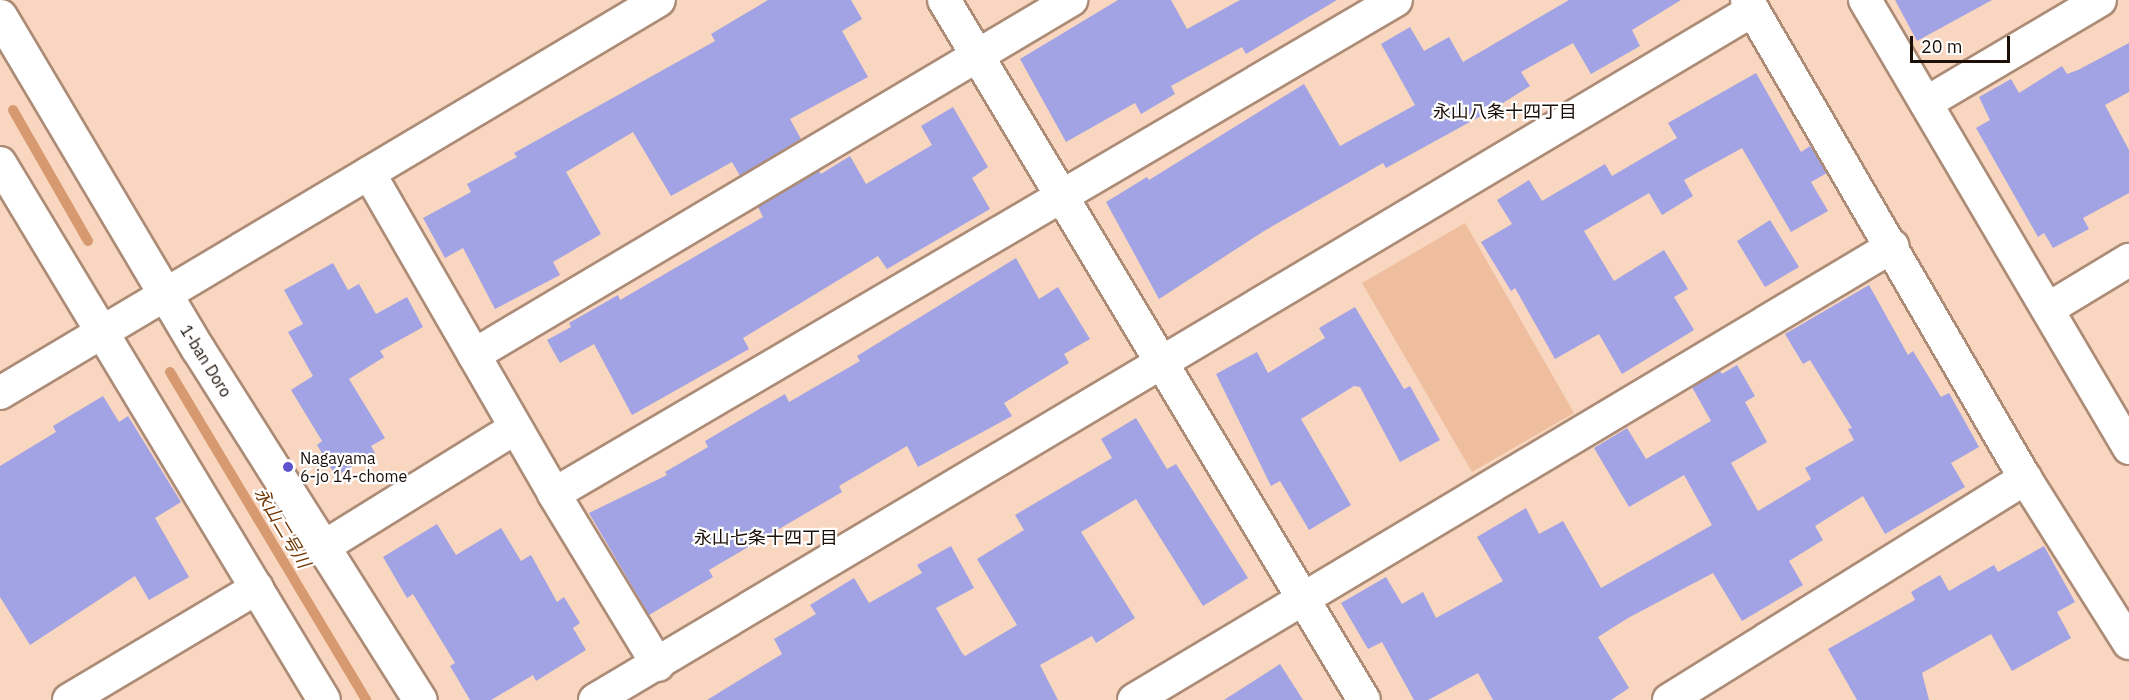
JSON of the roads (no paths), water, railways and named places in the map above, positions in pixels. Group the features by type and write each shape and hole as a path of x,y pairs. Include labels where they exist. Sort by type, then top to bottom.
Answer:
{"street":[{"path":"0,393 659,0"},
{"path":"944,0 1065,197 1365,700"},
{"path":"474,355 1071,0"},
{"path":"554,494 1065,197 1396,0"},
{"path":"1865,0 2129,448"},
{"path":"1926,103 2100,0"},
{"path":"595,700 658,665 1162,362 1750,5 1893,246 2025,478 2129,644"},
{"name":"1-ban Doro","path":"0,16 165,295 420,700"},
{"path":"0,163 100,334 324,700"},
{"path":"369,173 515,428 658,665"},
{"path":"1134,700 1893,246"},
{"path":"2048,309 2129,260"},
{"path":"325,546 515,428"},
{"path":"1688,695 2025,478"},
{"path":"69,700 257,588"}],"waterway":[{"name":"永山二号川","path":"13,110 88,241"},
{"name":"永山二号川","path":"170,372 366,700"}],"place":[{"name":"Nagayama 6-jo 14-chome","path":"288,467"}],"district":[{"name":"永山八条十四丁目","path":"1505,112"},
{"name":"永山七条十四丁目","path":"766,538"}]}
